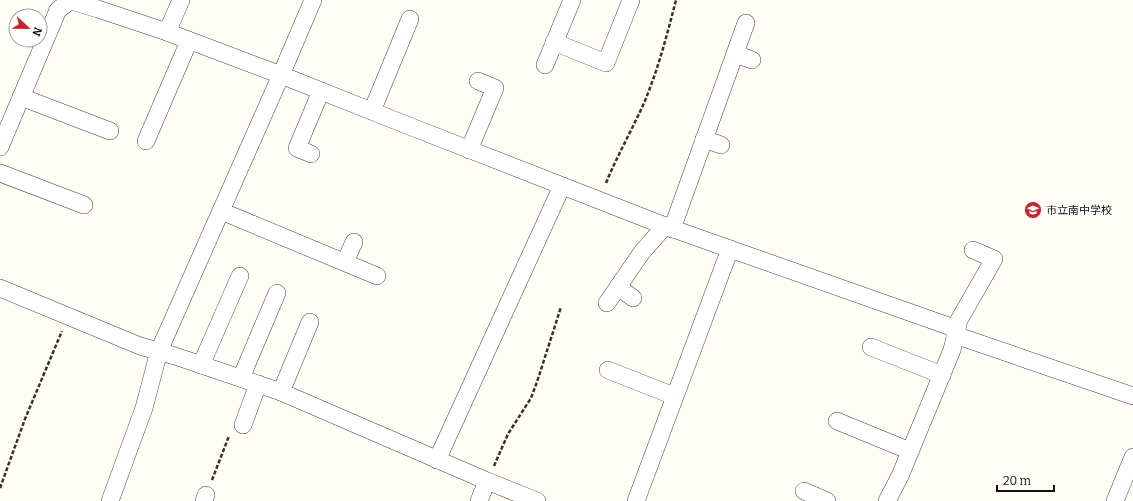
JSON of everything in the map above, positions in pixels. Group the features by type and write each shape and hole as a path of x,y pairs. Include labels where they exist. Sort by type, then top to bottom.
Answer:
{"street":[{"path":"0,147 58,10 69,0 167,32 281,75 669,228 1133,396"},
{"path":"167,32 181,0"},
{"path":"110,501 144,408 159,351 313,0"},
{"path":"545,65 572,0"},
{"path":"554,42 606,63 631,0"},
{"path":"372,111 410,19"},
{"path":"607,303 642,252 669,228 746,23"},
{"path":"146,141 189,41"},
{"path":"735,54 752,60"},
{"path":"469,150 495,88 478,81"},
{"path":"311,154 297,148 321,91"},
{"path":"21,97 110,131"},
{"path":"704,138 721,145"},
{"path":"0,172 84,205"},
{"path":"437,460 562,186"},
{"path":"221,211 377,276"},
{"path":"346,262 354,242"},
{"path":"636,501 730,249"},
{"path":"888,501 942,376 952,350 959,320 994,259 973,250"},
{"path":"201,364 240,276"},
{"path":"618,287 633,298"},
{"path":"0,288 140,346 201,364 281,392 437,460 537,501"},
{"path":"241,378 277,293"},
{"path":"281,392 310,322"},
{"path":"871,347 942,376"},
{"path":"608,370 674,396"},
{"path":"237,428 258,384"},
{"path":"837,421 910,452"},
{"path":"1114,501 1133,456"},
{"path":"479,501 487,481"},
{"path":"804,491 827,501"}],"path":[{"path":"599,201 614,164 644,102 665,43 676,0"},
{"path":"487,481 508,434 531,398 561,307"},
{"path":"0,488 25,419 68,316"},
{"path":"205,498 237,428"}],"place":[{"name":"市立南中学校","path":"1033,210"}]}
